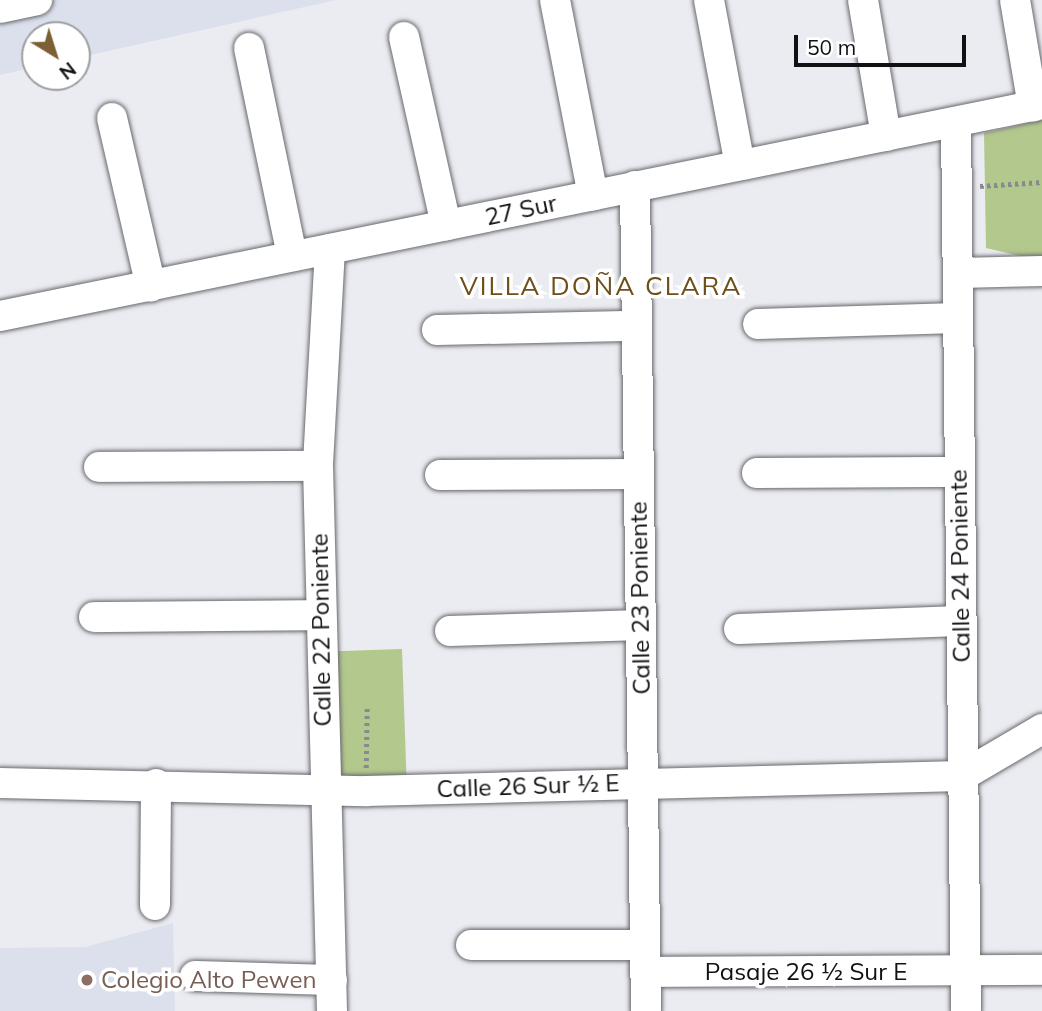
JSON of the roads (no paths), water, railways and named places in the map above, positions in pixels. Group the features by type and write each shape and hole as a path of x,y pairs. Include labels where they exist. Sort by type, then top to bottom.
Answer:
{"street":[{"path":"0,8 37,0"},
{"path":"555,0 593,195"},
{"path":"709,0 740,165"},
{"path":"863,0 886,135"},
{"path":"1015,0 1037,105"},
{"path":"404,37 446,225"},
{"path":"249,48 292,256"},
{"name":"27 Sur","path":"0,316 1037,105"},
{"path":"112,118 151,287"},
{"name":"Calle 24 Poniente","path":"956,122 966,1011"},
{"name":"Calle 23 Poniente","path":"635,186 646,1011"},
{"name":"Calle 22 Poniente","path":"330,249 318,466 332,1011"},
{"path":"959,273 1042,271"},
{"path":"758,324 957,318"},
{"path":"437,330 636,326"},
{"path":"99,467 318,466"},
{"path":"757,473 959,472"},
{"path":"440,475 639,474"},
{"path":"94,617 320,615"},
{"path":"739,629 961,621"},
{"path":"450,631 640,625"},
{"name":"Calle 26 Sur ½ E","path":"0,783 156,784 366,791 962,776 1042,729"},
{"path":"155,905 156,784"},
{"name":"Pasaje 26 ½ Sur E","path":"471,945 645,958 966,972 1042,970"},
{"path":"195,976 332,980"}],"place":[{"name":"Colegio Alto Pewen","path":"87,980"}],"district":[{"name":"VILLA DOÑA CLARA","path":"601,286"}]}
